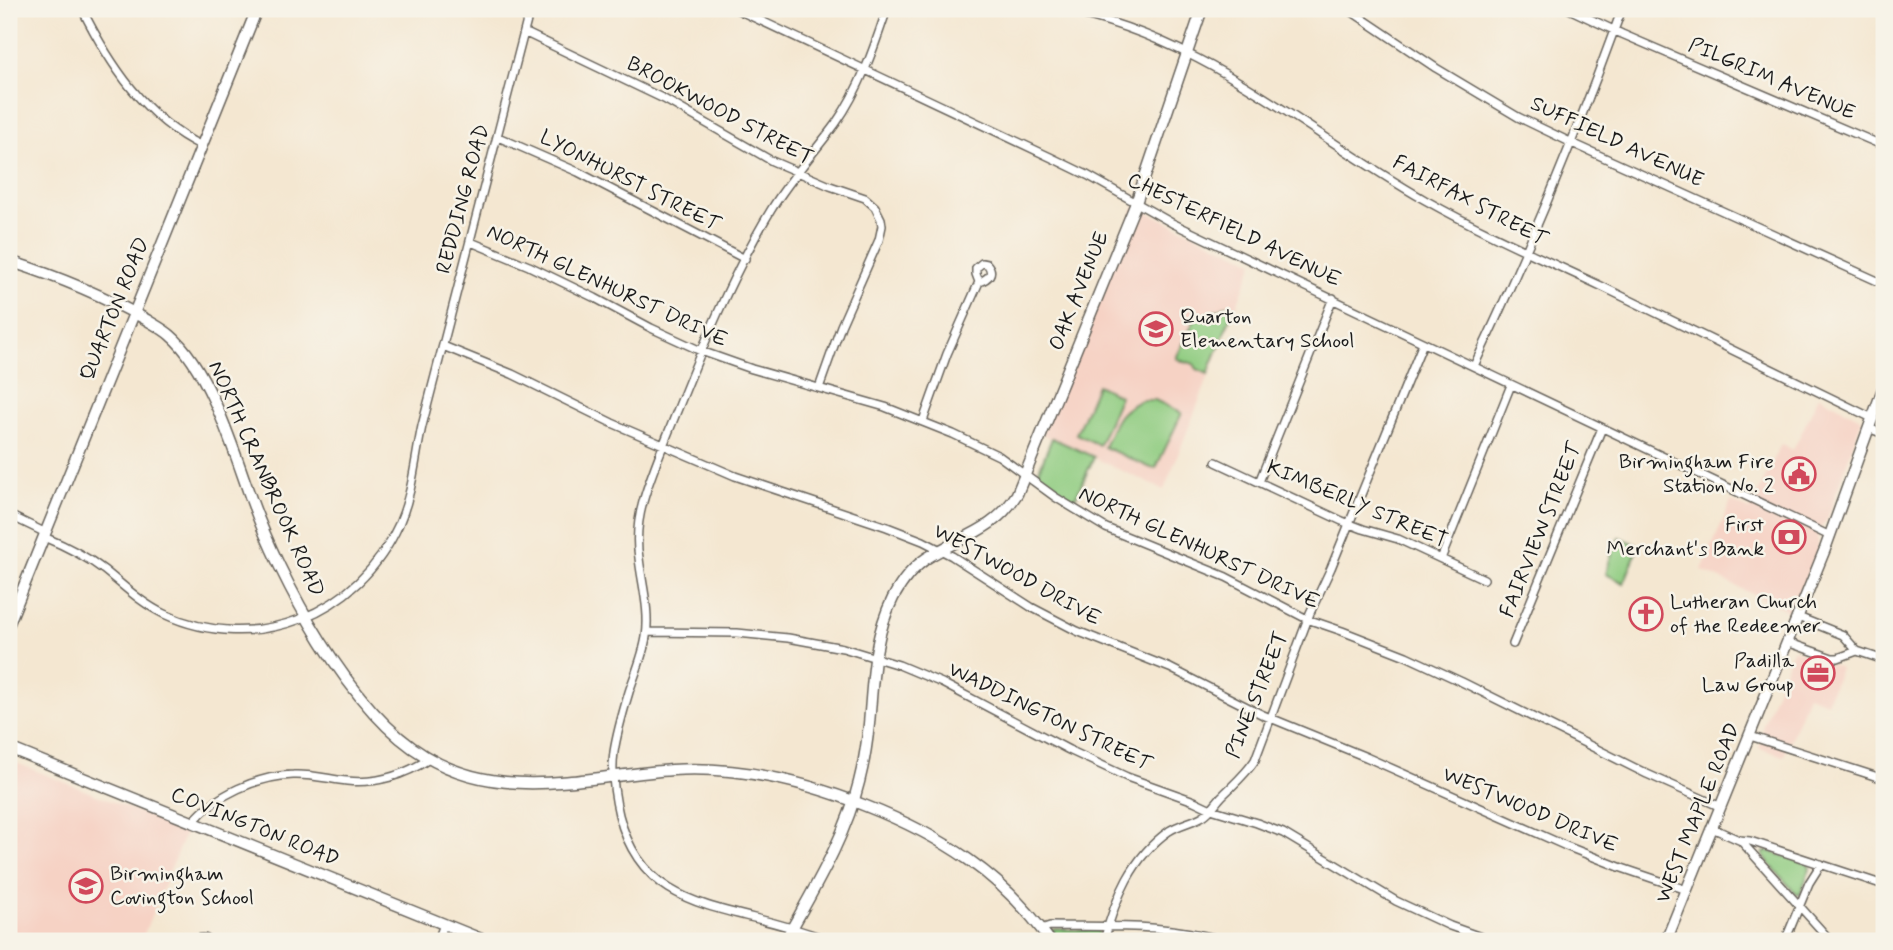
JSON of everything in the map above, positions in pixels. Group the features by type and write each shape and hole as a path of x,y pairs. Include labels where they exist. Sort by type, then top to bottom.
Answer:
{"street":[{"path":"82,9 110,60 139,97 176,132 202,146"},
{"name":"QUARTON ROAD","path":"9,623 257,9"},
{"name":"REDDING ROAD","path":"9,515 81,554 148,606 180,620 212,628 252,630 288,624 308,617 335,601 357,582 394,535 410,494 429,398 530,9"},
{"name":"CHESTERFIELD AVENUE","path":"736,9 1062,163 1172,223 1830,536"},
{"path":"831,941 690,901 668,888 640,860 628,842 617,808 612,768 617,735 647,632 638,545 639,520 663,446 701,351 745,259 774,205 836,122 865,70 887,9"},
{"name":"FAIRFAX STREET","path":"1057,9 1105,20 1187,52 1225,72 1399,184 1460,218 1870,423 1884,434"},
{"name":"OAK AVENUE","path":"785,941 825,868 854,801 868,733 874,657 886,615 899,587 918,565 998,518 1014,498 1136,204 1202,9"},
{"name":"SUFFIELD AVENUE","path":"1348,9 1406,49 1518,117 1884,284"},
{"name":"PILGRIM AVENUE","path":"1569,9 1614,31 1884,146"},
{"path":"1474,366 1572,142 1622,9"},
{"path":"1878,9 1884,11"},
{"name":"BROOKWOOD STREET","path":"524,32 664,99 754,152 797,173 865,198 871,203 878,212 882,226 879,240 841,326 819,388"},
{"name":"LYONHURST STREET","path":"498,137 578,172 745,259"},
{"name":"NORTH GLENHURST DRIVE","path":"471,242 529,266 701,351 923,421 999,456 1092,520 1226,578 1307,619 1406,656 1647,774 1721,807"},
{"name":"NORTH CRANBROOK ROAD","path":"9,261 119,304 172,336 203,380 229,435 269,543 337,665 366,703 402,740 429,759 467,776 507,783 566,782 684,770 741,772 805,785 911,824 963,854 1012,894 1050,941"},
{"path":"923,421 942,366 979,282"},
{"path":"1259,481 1333,299"},
{"name":"PINE STREET","path":"1104,941 1121,890 1141,858 1167,833 1201,817 1252,765 1307,619 1331,568 1423,343"},
{"name":"WESTWOOD DRIVE","path":"443,346 512,374 602,419 735,476 905,534 941,551 1055,621 1181,674 1270,718 1566,846 1687,890"},
{"path":"1441,559 1511,385"},
{"name":"WEST MAPLE ROAD","path":"1666,941 1830,536 1884,386"},
{"name":"FAIRVIEW STREET","path":"1513,645 1602,428"},
{"name":"KIMBERLY STREET","path":"1216,462 1349,524 1398,539 1484,579"},
{"path":"1798,617 1843,635 1857,651 1884,660"},
{"name":"WADDINGTON STREET","path":"647,632 769,636 815,642 874,657 933,679 1127,777 1283,833 1396,901 1450,926 1492,941"},
{"path":"1787,642 1838,659 1857,651"},
{"path":"1750,736 1884,779"},
{"name":"COVINGTON ROAD","path":"9,748 486,941"},
{"path":"193,822 213,803 244,787 268,779 290,775 351,781 373,780 404,772 429,759"},
{"path":"1712,828 1739,840 1751,841 1884,885"},
{"path":"1739,840 1831,941"},
{"path":"1785,941 1809,883 1821,864"},
{"path":"438,941 444,924"},
{"path":"1041,929 1050,926 1172,929 1195,932 1225,941"},
{"path":"195,941 200,938 209,941"}],"shaded area":[{"name":"Quarton Elementary School","path":"1135,206 1254,262 1164,490 1042,434"},
{"path":"1819,396 1862,419 1827,520 1817,537 1819,545 1792,613 1702,570 1731,501 1750,510 1781,444 1793,450"},
{"path":"1793,649 1840,668 1827,702 1808,695 1784,756 1759,748 1763,725"},
{"name":"Birmingham Covington School","path":"9,760 186,831 141,941 9,941"}],"green space":[{"path":"1227,305 1234,308 1208,374 1197,369 1194,364 1176,358 1196,317"},
{"path":"1097,385 1120,396 1099,445 1076,434"},
{"path":"1142,400 1155,400 1182,413 1156,468 1104,447 1121,413"},
{"path":"1052,438 1094,457 1074,501 1037,475"},
{"path":"1619,537 1639,546 1624,583 1606,574"},
{"path":"1769,851 1809,864 1810,869 1800,895 1796,894 1763,856 1764,852"},
{"path":"1056,929 1097,931 1099,941 1055,941 1050,934"}],"place":[{"name":"Quarton Elementary School","path":"1156,329"},
{"name":"Birmingham Fire Station No. 2","path":"1799,474"},
{"name":"First Merchant's Bank","path":"1789,537"},
{"name":"Lutheran Church of the Redeemer","path":"1646,614"},
{"name":"Padilla Law Group","path":"1818,673"},
{"name":"Birmingham Covington School","path":"86,886"}]}
